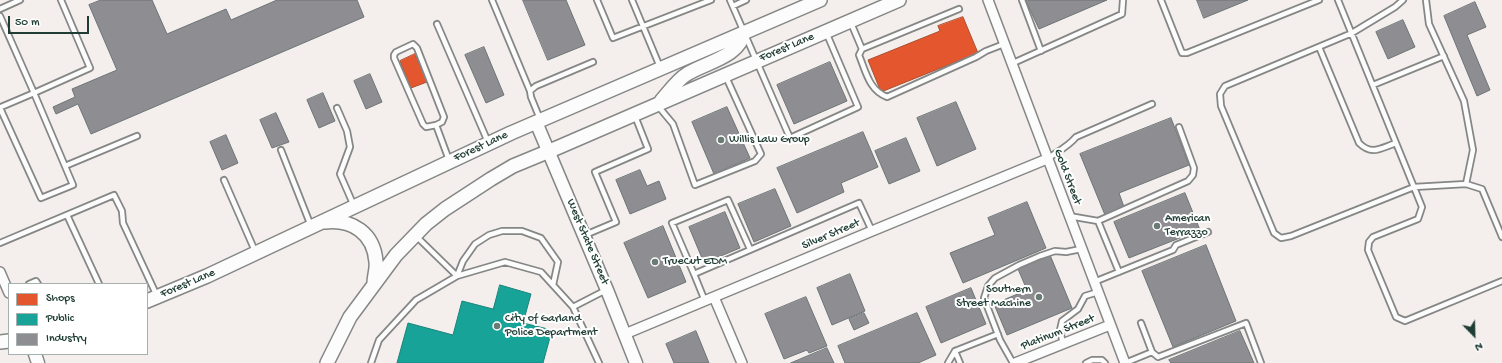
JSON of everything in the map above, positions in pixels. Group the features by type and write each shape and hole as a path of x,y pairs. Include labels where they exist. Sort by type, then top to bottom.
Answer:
{"main road":[{"name":"Forest Lane","path":"152,299 207,276 538,121 820,0"},
{"name":"Forest Lane","path":"327,363 350,317 396,255 426,224 445,209 485,182 513,166 899,0"},
{"path":"657,105 685,75 737,48 743,41 744,32"},
{"path":"316,224 334,221 350,224 360,229 366,235 370,241 376,261 374,283"}],"street":[{"name":"Gold Street","path":"988,0 1125,363"},
{"name":"West State Street","path":"538,121 548,152 607,290 636,363"},
{"name":"Silver Street","path":"625,334 872,230 1047,159"},
{"path":"0,272 8,290"},
{"path":"714,297 742,363"},
{"name":"Platinum Street","path":"1014,363 1034,360 1063,344 1110,325"}],"lane":[{"path":"0,16 34,93 64,166 73,185 41,198 0,107 34,93 90,68 61,0"},
{"path":"492,0 530,91 538,121"},
{"path":"597,0 613,38 643,28 711,0"},
{"path":"632,0 661,68"},
{"path":"730,0 790,138 858,107 826,32"},
{"path":"733,6 746,0"},
{"path":"1022,0 1041,51"},
{"path":"1011,64 1122,14 1123,0"},
{"path":"1161,0 1182,52 1187,53 1319,0"},
{"path":"1338,0 1422,207 1418,219 1373,238 1369,242 1368,250 1396,317 1405,321 1502,281"},
{"path":"1403,0 1395,8 1352,33 1225,86 1220,94 1221,106 1274,233 1282,238 1291,236 1414,187 1466,184 1482,189 1502,237"},
{"path":"1426,0 1429,24 1464,101 1474,150 1466,184"},
{"path":"0,9 16,1"},
{"path":"959,9 862,49 859,55 870,83 879,94 887,97 1004,44"},
{"path":"850,21 862,49"},
{"path":"437,24 489,143"},
{"path":"413,44 417,48 444,117 442,122 436,126 426,127 423,124 394,58 396,52 413,44"},
{"path":"1319,47 1358,143 1365,149 1374,151 1396,142"},
{"path":"1373,85 1444,56"},
{"path":"530,91 536,86 593,62"},
{"path":"657,105 674,124 695,185 754,161 761,154 726,75"},
{"path":"1047,159 1071,143 1076,136 1152,104"},
{"path":"337,108 347,131 350,147 340,174 354,206"},
{"path":"584,236 616,222 595,172 648,149 635,114"},
{"path":"436,126 450,161"},
{"path":"1069,216 1098,221 1188,181 1193,175 1194,168 1179,127"},
{"path":"64,166 137,136"},
{"path":"281,150 316,224"},
{"path":"224,180 255,253"},
{"path":"0,243 114,195 122,211 123,223 146,283"},
{"path":"705,301 672,223 728,200 750,249"},
{"path":"694,274 860,203 872,230"},
{"path":"66,215 99,283"},
{"path":"1098,221 1119,272"},
{"path":"457,276 462,261 475,244 489,235 502,231 522,231 541,238 558,262 553,285"},
{"path":"1094,282 1173,250 1176,245 1208,232"},
{"path":"415,235 457,276"},
{"path":"1014,363 998,334 984,298 988,286 995,278 1040,256 1056,251 1066,252 1081,249"},
{"path":"371,363 379,340 416,300 457,276 505,262 541,272 573,307 599,363"},
{"path":"148,289 152,299"},
{"path":"573,307 607,290"},
{"path":"1063,344 1060,330 1062,321 1078,309 1085,296 1098,292"},
{"path":"1158,356 1246,322 1262,363"},
{"path":"1141,323 1152,352 1158,356 1160,363"},
{"path":"948,363 956,351 998,334"},
{"path":"956,351 960,363"},
{"path":"1125,363 1152,352"},
{"path":"1086,363 1092,360 1102,360 1105,363"}],"building: Shops":[{"path":"963,17 978,53 881,92 868,60 940,31 938,26"},
{"path":"415,54 427,82 411,88 400,61"}],"building: Public":[{"name":"City of Garland Police Department","path":"500,285 531,294 523,323 552,330 543,363 397,363 408,323 453,335 462,301 493,309"}],"building: Industry":[{"path":"101,0 152,0 167,34 226,9 231,20 277,0 357,0 364,17 91,134 78,104 56,114 53,107 75,97 72,89 117,70 89,5"},
{"path":"523,0 566,0 585,45 548,60"},
{"path":"1107,0 1039,29 1026,1"},
{"path":"1197,0 1248,0 1204,18"},
{"path":"1475,2 1486,27 1467,35 1490,90 1477,96 1444,16"},
{"path":"1403,20 1415,47 1388,59 1376,32"},
{"path":"484,47 504,95 486,103 465,55"},
{"path":"830,62 847,101 794,124 777,85"},
{"path":"370,74 382,102 366,109 354,81"},
{"path":"323,93 335,121 319,128 307,100"},
{"path":"956,102 976,149 937,166 917,118"},
{"name":"Willis Law Group","path":"727,107 750,158 714,174 692,122"},
{"path":"276,113 289,142 272,148 260,120"},
{"path":"1171,118 1189,165 1119,193 1124,207 1105,215 1080,154"},
{"path":"863,132 878,167 841,183 844,192 797,213 777,168"},
{"path":"226,135 238,163 222,170 210,142"},
{"path":"906,138 920,171 889,184 875,151"},
{"path":"640,170 647,186 659,181 666,199 630,214 616,180"},
{"path":"775,189 791,226 754,242 738,204"},
{"name":"American Terrazzo","path":"1185,193 1200,230 1129,258 1114,222"},
{"path":"1027,202 1046,248 963,283 950,253 995,235 988,218"},
{"path":"725,212 740,248 704,263 689,227"},
{"name":"TrueCut EDM","path":"663,226 686,282 648,298 624,243"},
{"path":"1206,245 1236,321 1173,347 1142,271"},
{"name":"Southern Street Machine","path":"1050,255 1072,308 1007,335 994,304 1027,290 1018,269"},
{"path":"850,274 865,311 832,325 817,288"},
{"path":"971,288 986,324 941,343 926,307"},
{"path":"806,297 827,346 809,353 807,350 784,359 765,314"},
{"path":"864,313 869,323 854,330 849,319"},
{"path":"917,313 936,355 918,363 845,363 838,346"},
{"path":"696,331 709,363 674,363 666,344"},
{"path":"1240,331 1254,363 1171,363 1169,360"},
{"path":"827,348 834,363 791,363"}],"place":[{"name":"Willis Law Group","path":"721,140"},
{"name":"American Terrazzo","path":"1157,226"},
{"name":"TrueCut EDM","path":"655,262"},
{"name":"Southern Street Machine","path":"1039,297"},
{"name":"City of Garland Police Department","path":"497,326"}]}
